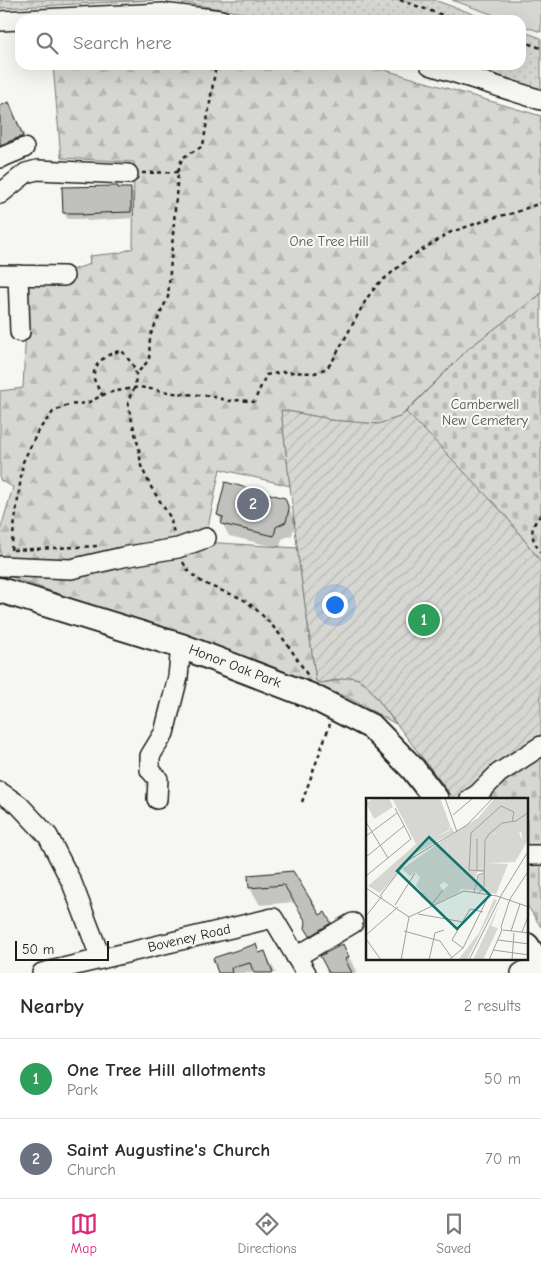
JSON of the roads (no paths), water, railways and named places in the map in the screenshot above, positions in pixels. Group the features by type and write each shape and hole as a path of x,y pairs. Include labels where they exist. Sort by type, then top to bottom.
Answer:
{"main road":[{"name":"Honor Oak Park","path":"0,590 181,646 307,694 372,727 413,769 435,798"}],"street":[{"path":"121,15 162,13 179,15"},
{"path":"0,21 15,20"},
{"path":"446,70 541,100"},
{"path":"0,158 24,148"},
{"path":"0,194 26,173 37,170 128,174"},
{"path":"20,332 9,275 64,276"},
{"path":"0,566 71,569 123,557 178,548 206,538"},
{"path":"157,798 158,779 150,770 150,756 164,733 178,677 181,646"},
{"path":"472,798 500,773 541,746"},
{"path":"0,792 19,804 48,836 72,883 101,959"},
{"path":"528,855 541,855"},
{"name":"Boveney Road","path":"42,973 273,918 301,965"},
{"path":"301,965 353,923"}],"place":[{"name":"Saint Augustine's Church","path":"253,504"},
{"name":"One Tree Hill allotments","path":"424,620"}],"park label":[{"name":"One Tree Hill","path":"329,241"},
{"name":"Camberwell New Cemetery","path":"485,412"}]}
